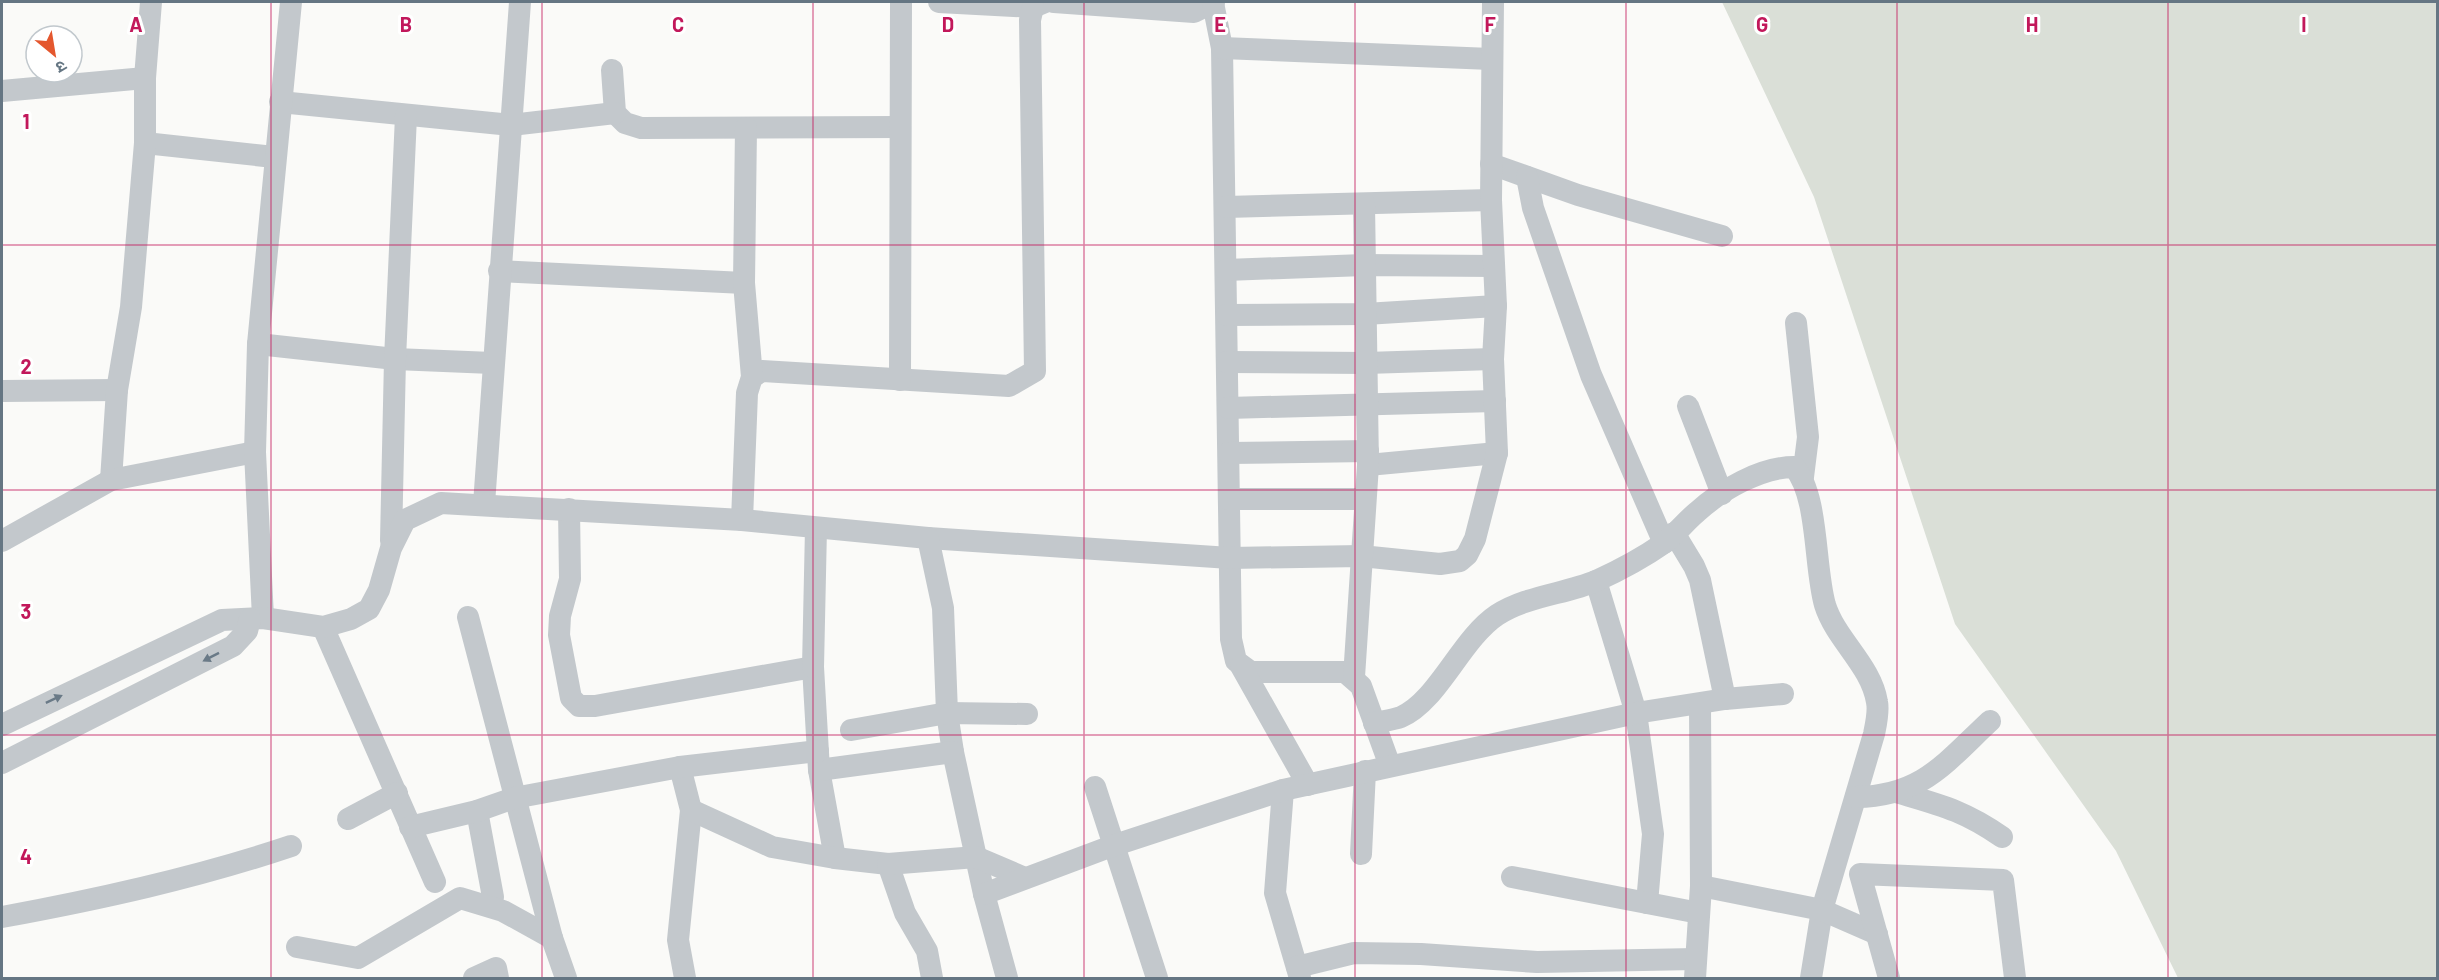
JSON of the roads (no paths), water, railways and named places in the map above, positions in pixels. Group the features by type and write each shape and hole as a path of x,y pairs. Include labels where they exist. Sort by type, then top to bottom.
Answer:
{"street":[{"path":"111,480 117,390 131,307 145,143 145,78 151,2"},
{"path":"2,762 233,646 257,619 255,452 258,344 274,157 291,2"},
{"path":"484,504 492,363 520,2"},
{"path":"900,380 901,2"},
{"path":"939,2 1044,3 1194,12 1214,2 1222,48 1231,639 1236,661 1251,672 1345,672 1354,677 1361,686 1390,766"},
{"path":"2,725 222,620 257,619 323,627 351,619 369,609 380,590 391,548 405,520 441,503 742,520 928,538 1230,558 1361,556 1440,564 1460,561 1467,555 1475,539 1497,453 1493,359 1496,306 1491,200 1492,2"},
{"path":"752,377 762,371 1009,386 1035,371 1030,20 1044,3"},
{"path":"1222,48 1491,58"},
{"path":"612,70 615,113 625,123 641,128 900,127"},
{"path":"2,91 145,78"},
{"path":"280,102 510,125 615,113"},
{"path":"391,548 395,359 406,116"},
{"path":"742,520 747,393 752,377 744,284 746,128"},
{"path":"145,143 274,157"},
{"path":"1491,164 1578,195 1722,236"},
{"path":"1527,177 1533,208 1591,375 1669,538 1700,580 1725,699"},
{"path":"1226,207 1491,200"},
{"path":"1354,677 1368,458 1364,204"},
{"path":"1226,270 1365,265 1494,266"},
{"path":"499,271 744,284"},
{"path":"1227,315 1365,314 1496,306"},
{"path":"1796,323 1808,437 1803,477 1825,606 1831,622 1872,684 1878,704 1874,734 1822,910 1811,978"},
{"path":"258,344 395,359 492,363"},
{"path":"1227,362 1366,363 1493,359"},
{"path":"2,391 117,390"},
{"path":"1228,408 1495,401"},
{"path":"1688,406 1722,494"},
{"path":"2,541 111,480 255,452"},
{"path":"1229,453 1368,458 1497,453"},
{"path":"1374,723 1400,718 1416,706 1479,630 1498,614 1596,581 1669,538 1698,510 1722,494 1762,473 1782,467 1794,467 1803,477"},
{"path":"1229,499 1365,499"},
{"path":"569,509 570,579 561,610 559,635 571,698 579,706 813,667"},
{"path":"816,528 813,667 819,761 835,858"},
{"path":"928,538 943,608 947,712 953,752 984,894 1007,978"},
{"path":"1596,581 1636,713 1653,834 1647,903"},
{"path":"468,617 552,938 566,978"},
{"path":"323,627 435,882"},
{"path":"1241,666 1308,785"},
{"path":"984,894 1112,846 1283,790 1636,713 1725,699 1783,694"},
{"path":"1283,790 1275,893 1298,973 1354,953 1421,954 1696,969 1701,886 1700,704"},
{"path":"30,711 45,741"},
{"path":"851,730 947,712 1027,714"},
{"path":"1856,797 1896,792 1916,786 1935,773 1990,721"},
{"path":"410,827 477,811 514,798 680,767 756,756 819,761 953,752"},
{"path":"680,767 691,810 678,940 685,978"},
{"path":"1361,855 1365,771"},
{"path":"1095,787 1156,978"},
{"path":"1896,792 1956,809 2002,837"},
{"path":"348,819 397,793"},
{"path":"691,810 772,847 888,864 976,857 1025,878"},
{"path":"477,811 493,897"},
{"path":"2,917 98,899 186,878 291,846"},
{"path":"888,864 905,913 927,951 932,978"},
{"path":"1889,978 1860,874 2003,880 2015,978"},
{"path":"1512,877 1699,913"},
{"path":"1701,886 1822,910 1877,934"},
{"path":"297,947 358,958 460,898 503,911 552,938"},
{"path":"474,978 496,968 498,978"}]}
